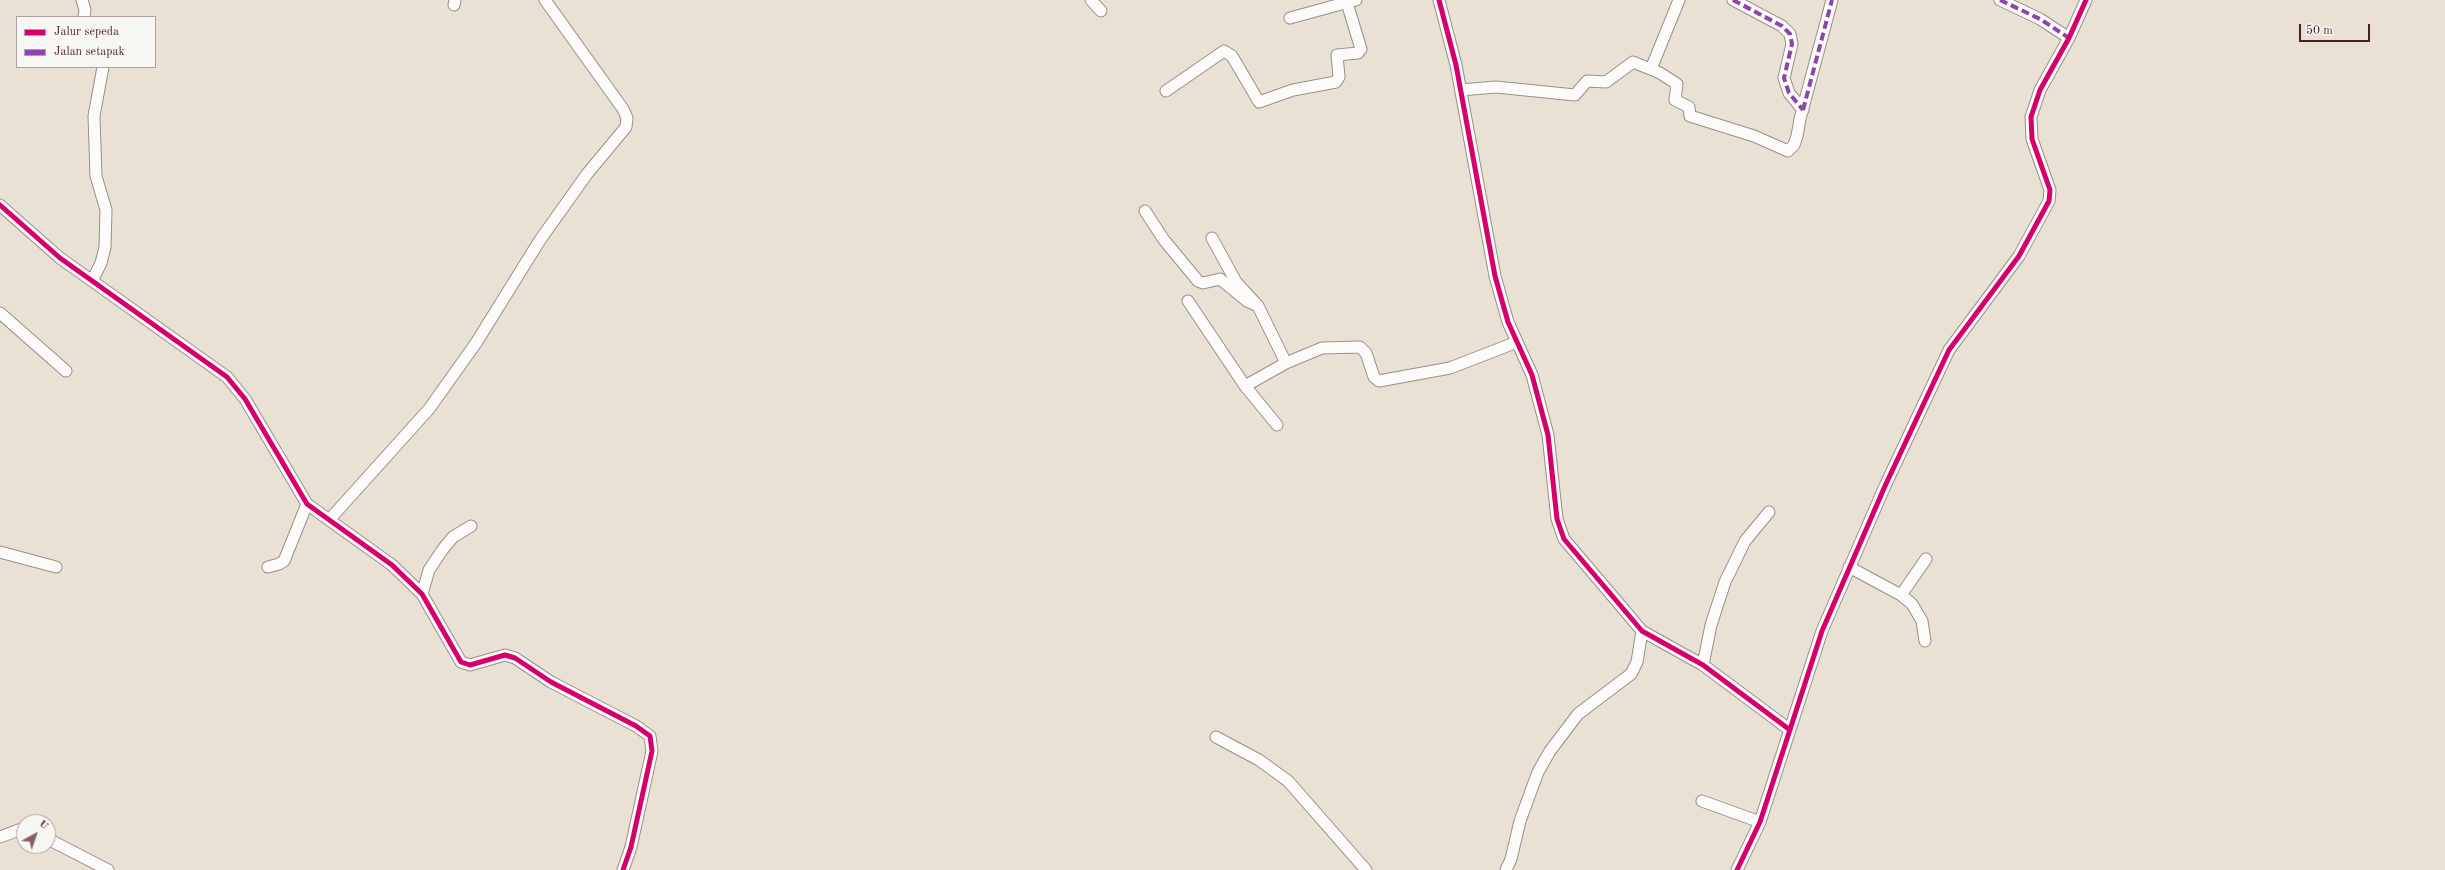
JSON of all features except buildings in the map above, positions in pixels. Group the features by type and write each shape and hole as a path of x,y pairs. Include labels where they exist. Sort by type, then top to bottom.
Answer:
{"street":[{"path":"82,0 85,10 84,16"},
{"path":"330,519 428,410 476,343 540,240 587,174 626,127 627,118 623,109 545,0"},
{"path":"1091,0 1102,11"},
{"path":"1439,0 1461,90 1495,276 1508,322 1518,342 1538,394 1548,435 1554,501 1560,530 1572,550 1642,630 1703,665 1790,730"},
{"path":"1651,69 1679,0"},
{"path":"1733,0 1782,26 1790,34 1792,44 1784,78 1789,93 1803,110"},
{"path":"1461,90 1496,87 1575,96 1587,81 1606,82 1632,62 1651,69 1677,84 1675,99 1689,107 1689,116 1754,136 1787,151 1796,142 1832,0"},
{"path":"2000,0 2040,19 2069,38"},
{"path":"1737,870 1760,822 1822,631 1848,567 1949,350 2019,256 2050,201 2050,190 2032,139 2031,117 2040,90 2069,38 2086,0"},
{"path":"1166,91 1224,51 1232,56 1259,102 1293,90 1336,82 1339,77 1337,55 1358,53 1361,49 1352,1 1290,18"},
{"path":"92,281 101,263 105,248 106,210 96,176 94,116 103,68"},
{"path":"0,207 60,258 206,359 227,377 245,399 307,504 330,519 392,565 422,594 461,662 470,665 505,655 515,658 551,682 636,726 650,736 652,751 631,847 623,870"},
{"path":"1145,211 1164,240 1199,282 1203,283 1220,279 1247,301 1258,306"},
{"path":"1212,238 1236,282 1258,306 1286,363"},
{"path":"1188,301 1245,386 1277,424"},
{"path":"0,313 66,371"},
{"path":"1245,386 1286,363 1322,348 1358,346 1366,353 1374,377 1379,380 1450,368 1518,342"},
{"path":"268,567 284,561 307,504"},
{"path":"1703,665 1711,625 1725,582 1745,541 1769,512"},
{"path":"422,594 429,570 443,549 454,537 471,526"},
{"path":"0,552 56,567"},
{"path":"1901,595 1926,559"},
{"path":"1848,567 1901,595 1916,609 1922,621 1925,641"},
{"path":"1506,870 1511,859 1520,821 1538,772 1550,751 1578,714 1631,674 1637,662 1642,630"},
{"path":"1216,737 1259,760 1288,781 1366,870"},
{"path":"1702,800 1760,822"},
{"path":"0,837 16,831"},
{"path":"56,843 108,870"}],"marked path":[{"path":"1733,0 1782,26 1790,34 1792,44 1784,78 1789,93 1803,110"},
{"path":"1803,110 1832,0"},
{"path":"2000,0 2040,19 2069,38"}],"cycle path":[{"path":"1439,0 1456,65 1495,276 1508,322 1532,375 1548,435 1557,519 1564,539 1642,631 1703,665 1790,730"},
{"path":"1737,870 1760,822 1822,631 1885,486 1949,350 2019,256 2049,201 2050,190 2032,139 2031,117 2040,90 2069,38 2086,0"},
{"path":"0,205 60,258 227,377 245,399 307,504 392,565 422,594 461,662 470,665 505,655 515,658 551,682 636,726 650,736 652,751 631,847 623,870"}]}
